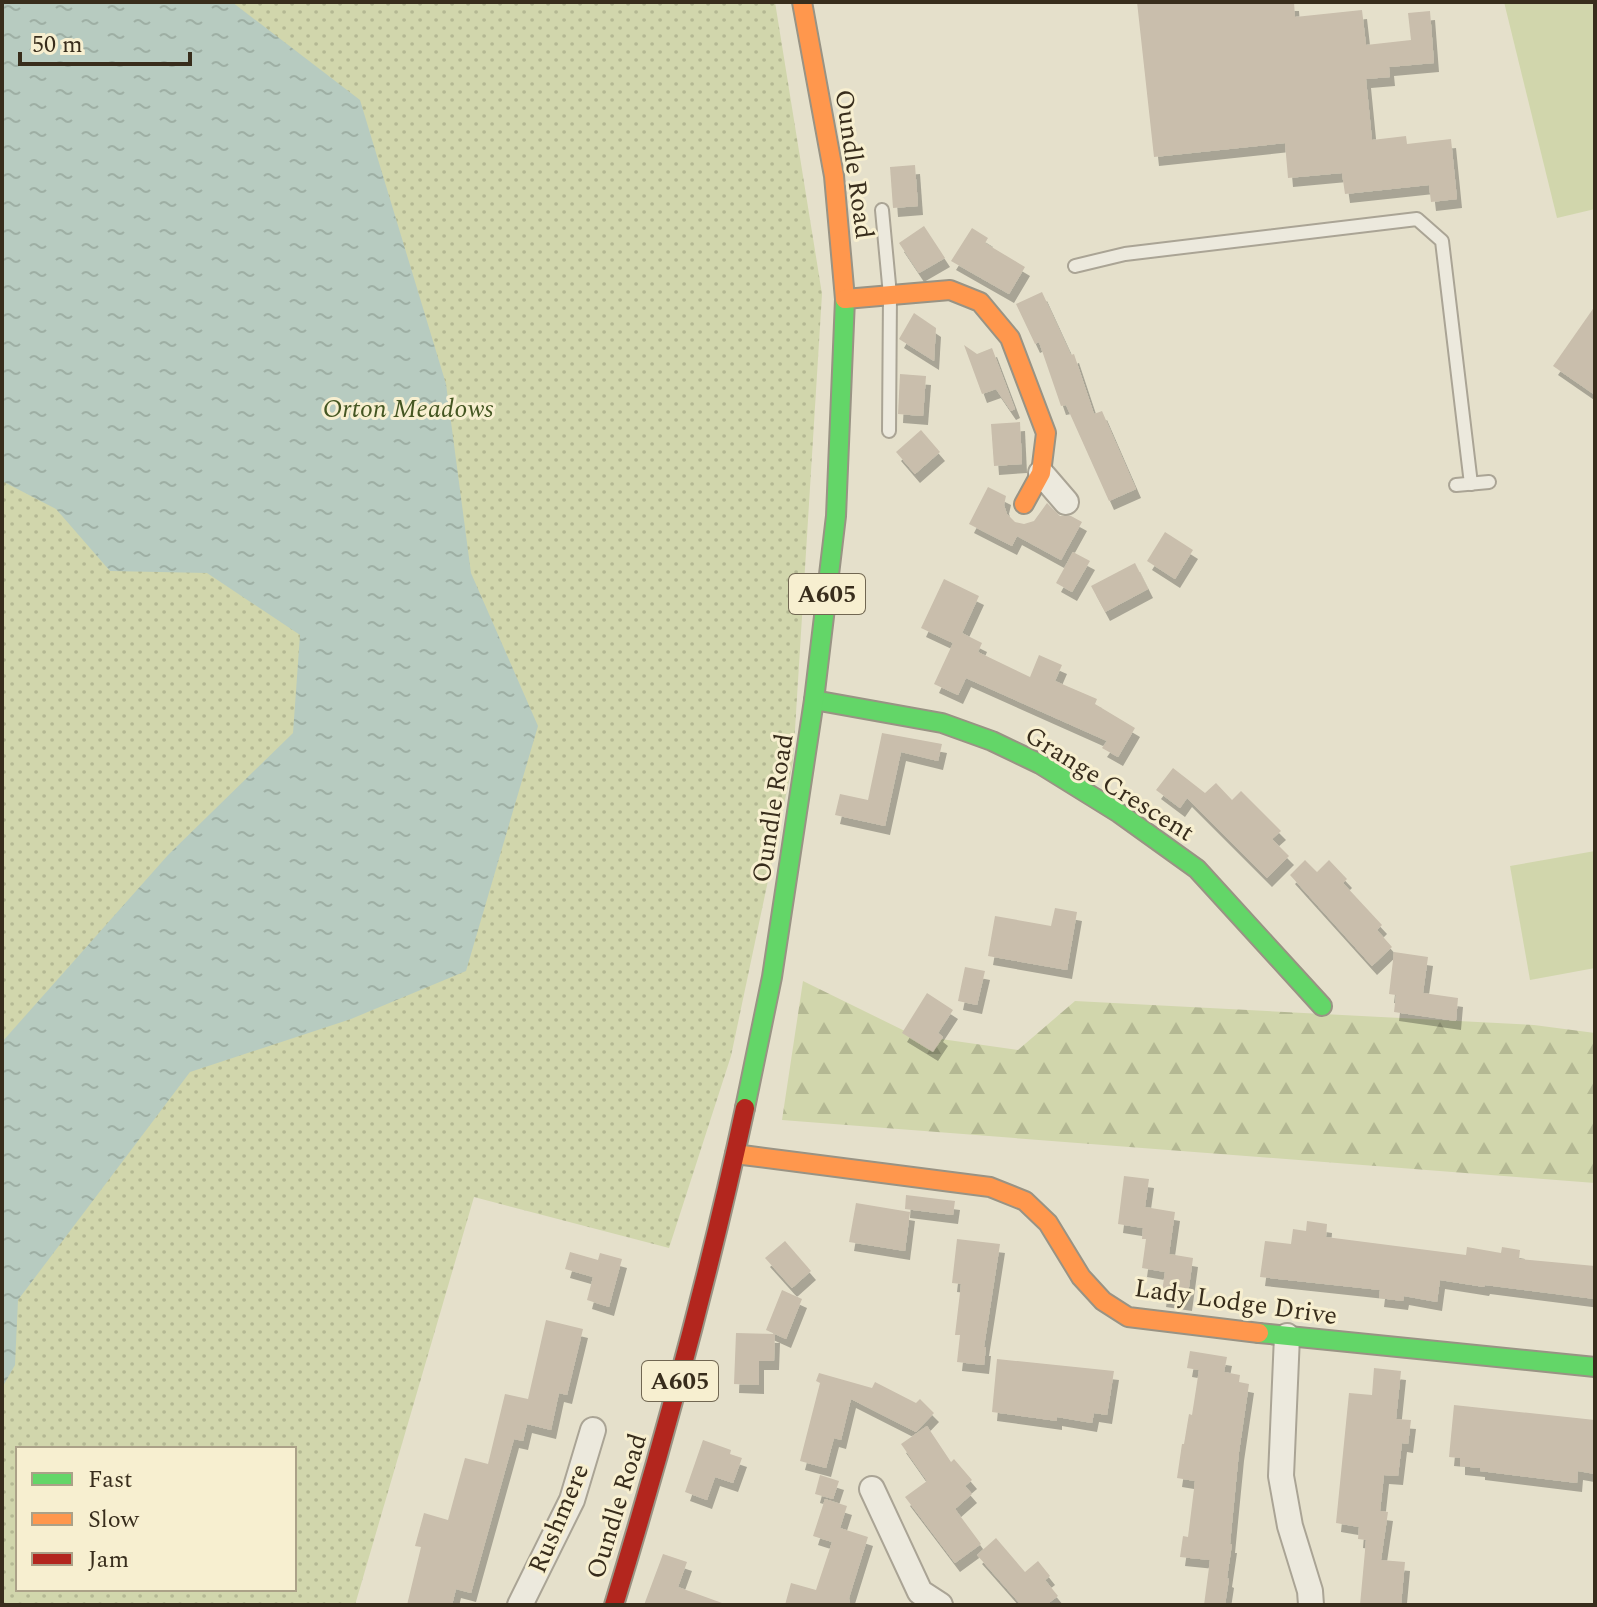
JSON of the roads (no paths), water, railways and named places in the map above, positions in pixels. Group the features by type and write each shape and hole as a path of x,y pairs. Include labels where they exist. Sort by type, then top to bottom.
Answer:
{"street":[{"name":"Oundle Road","path":"614,1605 700,1308 772,977 814,700 836,516 846,314 834,176 802,2"},
{"path":"845,299 950,290 980,302 1010,338 1046,433 1041,473 1024,504"},
{"path":"1041,473 1066,502"},
{"name":"Grange Crescent","path":"814,700 942,723 992,741 1040,764 1119,813 1197,869 1322,1006"},
{"name":"Lady Lodge Drive","path":"735,1154 990,1187 1025,1201 1048,1223 1081,1277 1103,1301 1128,1317 1595,1367"},
{"path":"1287,1336 1281,1476 1290,1526 1310,1591 1311,1605"},
{"name":"Rushmere","path":"520,1605 572,1500 593,1430"},
{"path":"872,1489 921,1601"}],"lane":[{"path":"882,210 890,295 889,431"},
{"path":"1075,266 1125,254 1417,219 1442,241 1471,484"},
{"path":"1456,485 1489,482"}],"water":[{"path":"2,2 232,2 360,100 446,384 471,573 538,726 466,971 351,1019 190,1072 18,1300 15,1365 2,1388 2,1042 168,855 293,733 300,635 207,573 110,571 56,509 2,481"}],"park label":[{"name":"Orton Meadows","path":"408,408"}]}
